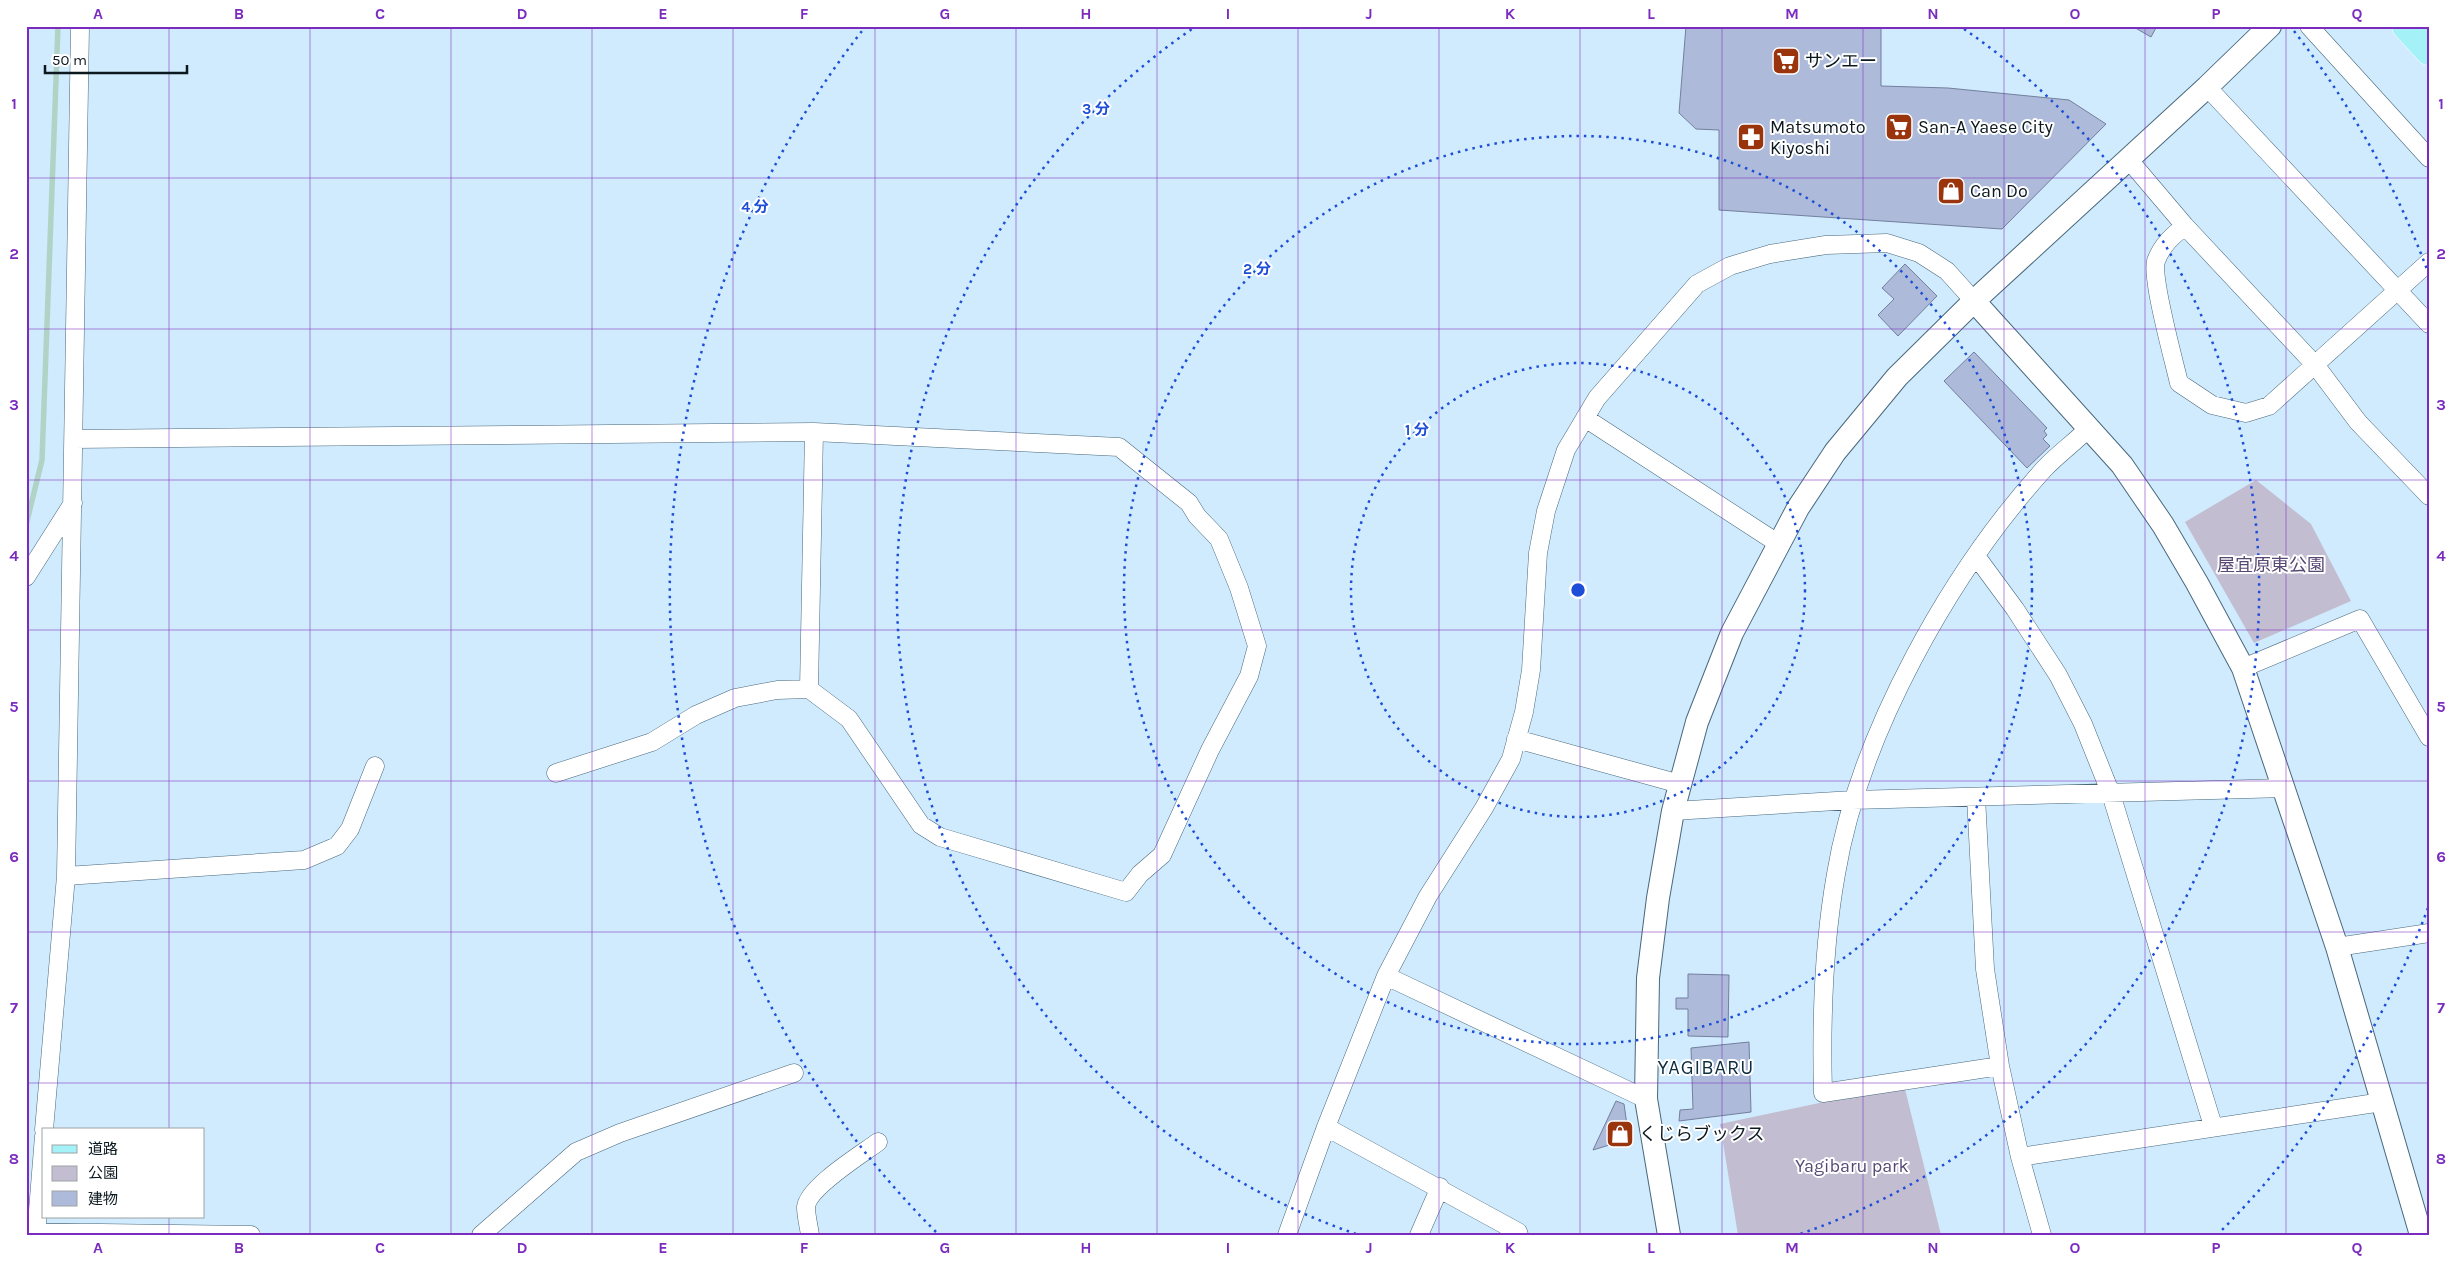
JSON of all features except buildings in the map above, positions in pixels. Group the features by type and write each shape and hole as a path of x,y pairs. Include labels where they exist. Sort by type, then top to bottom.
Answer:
{"main road":[{"path":"2406,26 2429,51"}],"street":[{"path":"44,1128 66,876 74,502 80,26"},
{"path":"1669,1235 1646,1099 1648,978 1658,898 1673,811 1696,722 1732,633 1798,508 1834,452 1897,377 1974,301 2207,88 2270,26"},
{"path":"2309,26 2429,158"},
{"path":"2207,88 2429,324"},
{"path":"2129,160 2185,226 2316,366 2358,422 2407,476 2429,496"},
{"path":"2185,226 2167,240 2156,262 2159,293 2179,383 2212,405 2246,414 2269,406 2316,366 2429,262"},
{"path":"1287,1235 1326,1126 1386,976 1428,896 1484,808 1511,759 1524,712 1531,670 1538,553 1546,511 1566,450 1597,398 1697,284 1730,266 1770,254 1826,245 1887,243 1919,253 1947,271 2122,465 2163,525 2243,668 2337,947 2421,1235"},
{"path":"1585,418 1779,544"},
{"path":"2000,1066 1823,1093 1821,1023 1826,939 1836,873 1854,800 1878,735 1912,662 1946,600 2007,514 2046,467 2089,428"},
{"path":"74,439 814,432 1119,447 1189,502 1197,516 1219,539 1239,588 1257,646 1249,676 1210,750 1162,855 1140,874 1126,892 940,838 921,825 849,719 809,689 777,690 735,698 696,715 652,742 556,773"},
{"path":"809,689 814,432"},
{"path":"26,577 74,502"},
{"path":"1976,556 2015,609 2058,675 2083,724 2111,794 2213,1126"},
{"path":"2243,668 2360,618 2429,737"},
{"path":"1516,739 1680,784"},
{"path":"66,876 304,860 337,846 350,829 375,766"},
{"path":"1673,811 1854,800 2285,788"},
{"path":"1976,797 1985,969 2000,1066 2020,1157 2042,1235"},
{"path":"2337,947 2429,933"},
{"path":"1386,976 1646,1099"},
{"path":"481,1235 576,1152 620,1133 794,1073"},
{"path":"2020,1157 2213,1126 2382,1102"},
{"path":"1326,1126 1440,1187 1518,1232 1519,1235"},
{"path":"810,1235 806,1206 815,1192 842,1168 878,1142"},
{"path":"42,1152 32,1234 251,1235"},
{"path":"1419,1235 1440,1187"}],"green space":[{"name":"屋宜原東公園","path":"2256,480 2311,524 2351,601 2254,643 2185,522"},
{"name":"Yagibaru park","path":"1904,1085 1941,1235 1738,1235 1720,1124"}],"waterway":[{"path":"26,525 42,460 58,26"}],"place":[{"name":"サンエー","path":"1786,61"},
{"name":"San-A Yaese City","path":"1899,127"},
{"name":"Matsumoto Kiyoshi","path":"1751,137"},
{"name":"Can Do","path":"1951,191"},
{"name":"くじらブックス","path":"1620,1134"}],"district":[{"name":"YAGIBARU","path":"1706,1067"}]}
